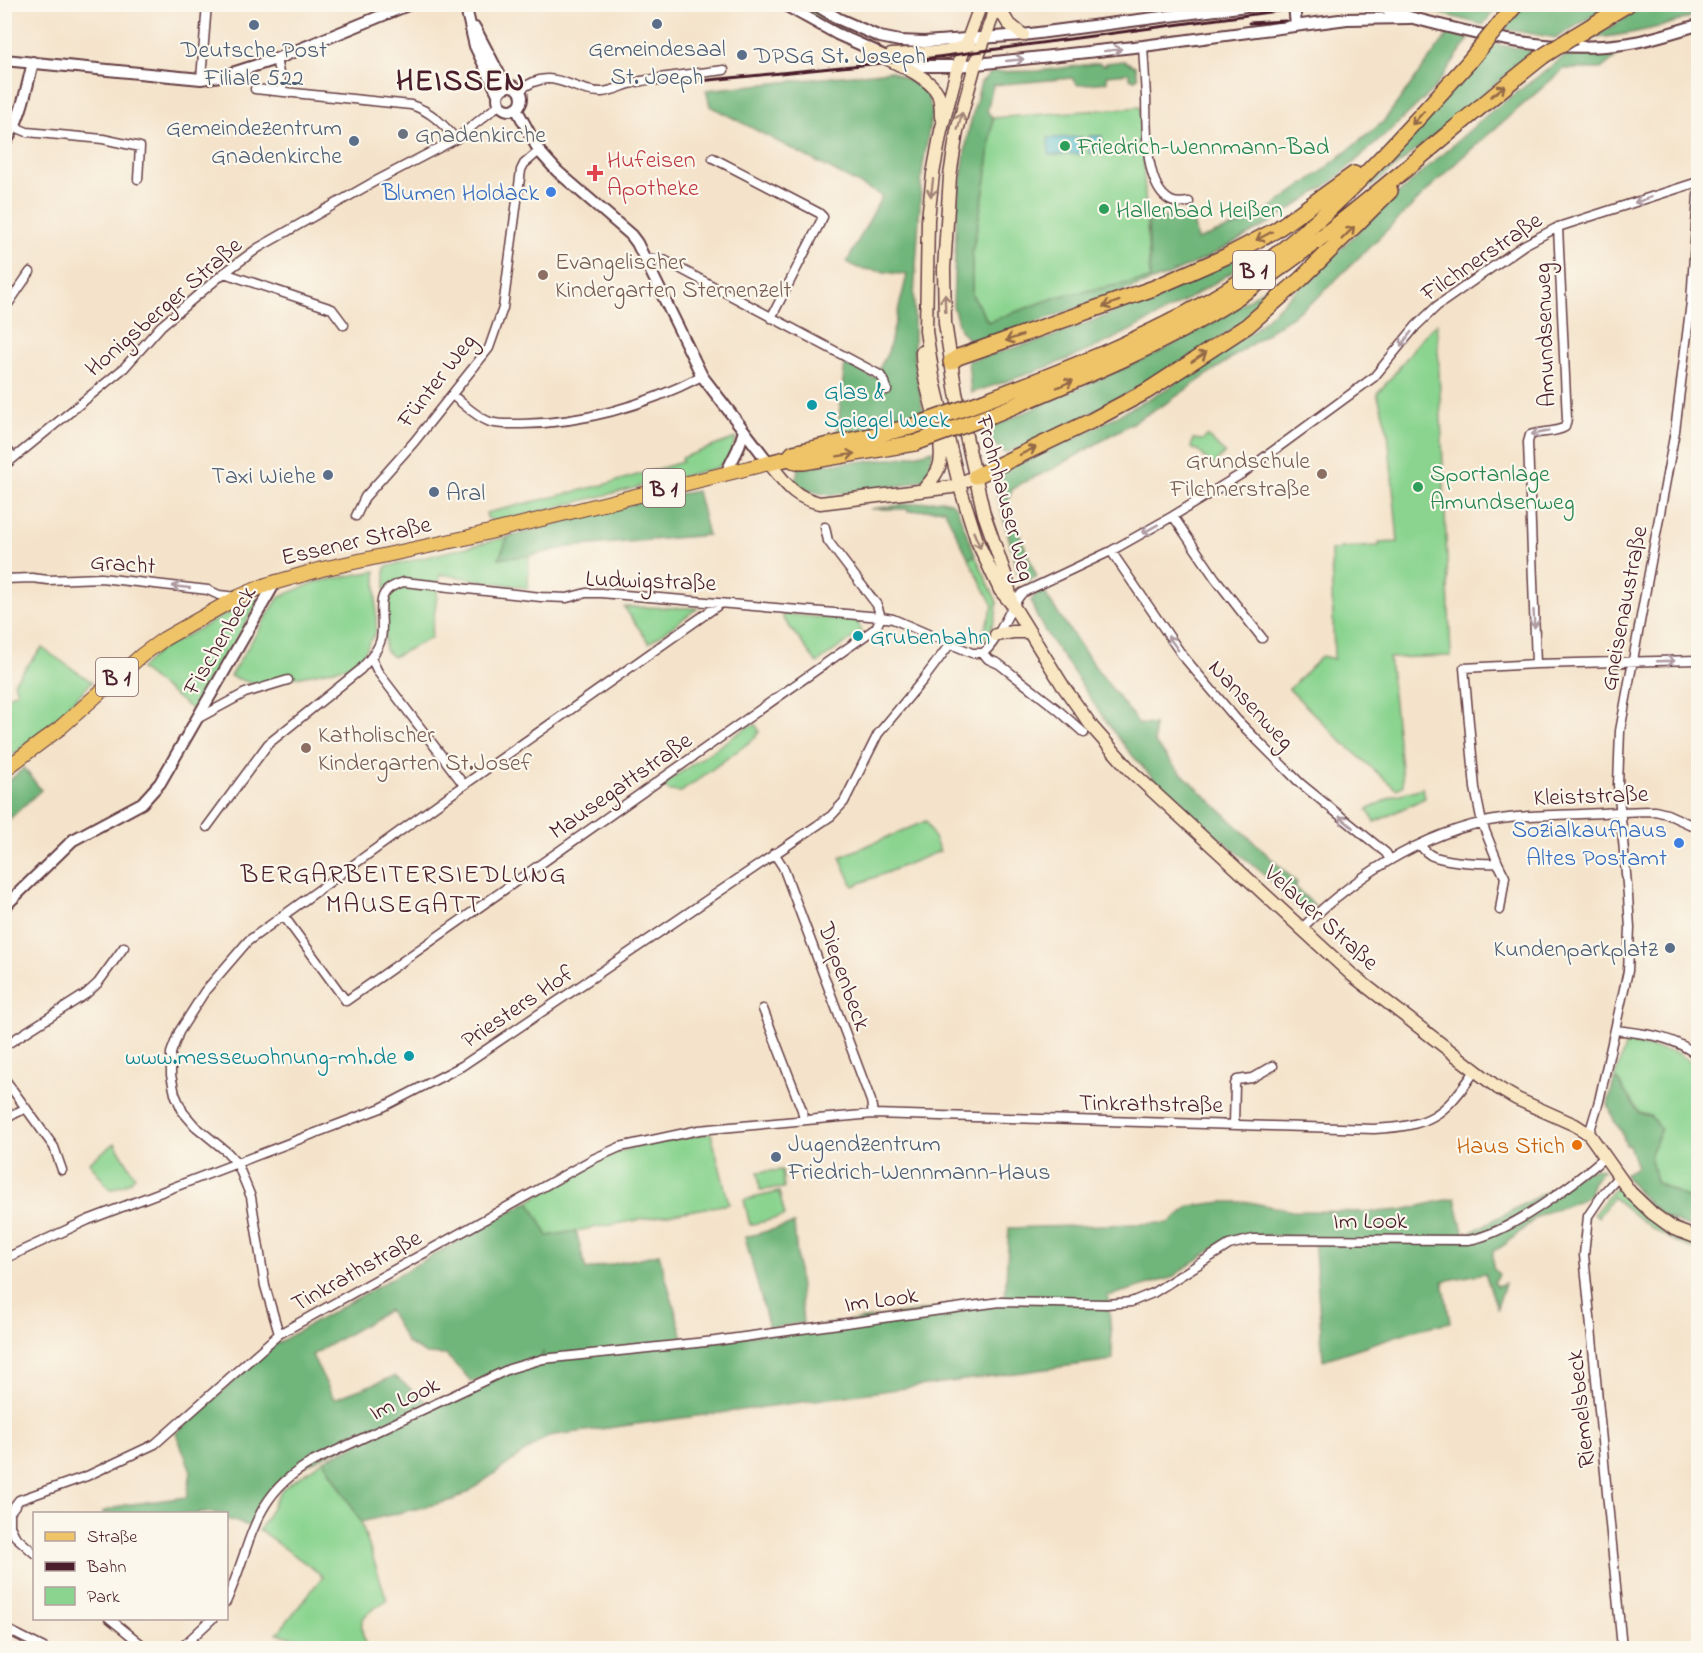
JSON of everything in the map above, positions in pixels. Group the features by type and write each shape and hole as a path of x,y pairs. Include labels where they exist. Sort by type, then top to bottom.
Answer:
{"highway":[{"name":"B 1","path":"769,463 789,458 793,453 911,427 984,401 1082,363 1160,327 1225,291 1272,257 1331,209 1468,63 1516,4"},
{"path":"789,458 797,462 804,462 915,443 992,415 1086,376 1165,338 1232,300 1281,267 1543,57 1628,4"},
{"path":"976,476 1091,421 1147,391 1247,326 1301,279 1454,127"},
{"path":"951,362 958,357 1069,320 1154,288 1227,256 1304,211 1397,141"}],"main road":[{"name":"Frohnhauser Weg","path":"981,4 958,66 941,131 928,219 926,331 933,377 958,484 977,541 1000,590 1012,604"},
{"path":"997,5 1008,23 1023,35"},
{"name":"Frohnhauser Weg","path":"997,5 975,65 957,131 950,176 944,269 945,323 956,393 984,514 1007,580 1012,604"},
{"path":"891,55 946,52 985,39"},
{"path":"867,49 932,86 940,104 941,131"},
{"path":"923,490 939,467 941,452 923,370 922,354 926,331"},
{"path":"933,377 951,362"},
{"path":"769,463 801,498 820,502 923,490 958,484 976,476"},
{"name":"Essener Straße","path":"4,770 60,728 142,655 164,639 238,597 276,582 769,463"},
{"name":"Velauer Straße","path":"1012,604 1063,686 1093,728 1132,772 1352,975 1475,1071 1517,1099 1589,1134 1618,1177 1652,1213 1674,1229 1698,1238"},
{"path":"996,635 1029,632"}],"street":[{"path":"201,79 207,4"},
{"path":"4,60 201,79 226,75 276,59 410,4"},
{"path":"465,4 504,108 510,110 516,108 521,101 516,87 501,95"},
{"path":"783,4 867,49 922,66 975,65 1347,19 1410,18"},
{"path":"814,4 863,30 900,41 968,43"},
{"path":"985,39 1262,4"},
{"path":"1294,4 1296,26"},
{"path":"1374,4 1387,7 1410,18 1552,47 1573,48 1624,44 1698,25"},
{"path":"1143,46 1149,157 1154,179 1170,201 1189,202"},
{"path":"276,59 283,92"},
{"path":"4,145 15,127 22,108 33,62"},
{"path":"519,91 544,79 603,92 621,88 625,84 724,70"},
{"path":"255,89 411,105 438,118 456,139"},
{"name":"Honigsberger Straße","path":"4,466 124,368 161,326 224,273 258,248 372,183 456,139 501,95"},
{"path":"516,108 539,151 557,171 631,235 702,376 769,463"},
{"path":"15,127 27,132 103,139 140,147 138,179"},
{"name":"Fünter Weg","path":"356,516 364,497 486,354 501,318 520,179 524,164 539,151"},
{"path":"713,158 823,217 771,318"},
{"name":"Filchnerstraße","path":"1012,604 1028,589 1111,551 1243,473 1374,377 1416,326 1437,306 1524,244 1558,227 1698,183"},
{"name":"Gneisenaustraße","path":"1589,1134 1623,998 1629,950 1626,867 1618,765 1620,731 1675,431 1691,302 1698,195"},
{"name":"Amundsenweg","path":"1536,664 1528,442 1530,435 1559,431 1565,427 1567,419 1558,227"},
{"path":"644,258 664,260 879,375 885,382 887,390"},
{"path":"4,310 30,272"},
{"path":"224,273 332,309 344,325"},
{"path":"452,395 488,421 498,424 538,423 597,416 650,398 702,376"},
{"path":"726,473 744,431"},
{"path":"4,447 14,457"},
{"path":"1173,516 1215,578 1262,638"},
{"path":"825,527 828,541 877,605 881,617 893,619 972,653 983,653 996,635 1012,604"},
{"name":"Nansenweg","path":"1111,551 1182,655 1237,720 1300,783 1386,854 1390,860"},
{"name":"Gracht","path":"4,579 101,578 208,590 219,595 238,597"},
{"name":"Fischenbeck","path":"4,907 73,840 142,803 160,783 276,582"},
{"name":"Ludwigstraße","path":"371,658 381,637 382,598 386,591 394,585 404,582 541,597 567,598 586,593 601,593 881,617"},
{"path":"279,1334 265,1286 250,1197 237,1163 195,1126 183,1112 175,1094 171,1075 171,1053 179,1032 212,983 248,941 720,604"},
{"name":"Mausegattstraße","path":"283,915 346,1001 876,628 881,617"},
{"name":"Priesters Hof","path":"4,1259 88,1220 381,1108 462,1066 831,816 844,802 878,734 950,644"},
{"path":"983,653 1057,709 1084,733"},
{"path":"207,827 268,744 360,670 371,658 378,672 464,786"},
{"path":"1500,910 1505,877 1482,823 1475,788 1464,668 1698,660"},
{"name":"Fischenbeck","path":"196,719 245,693 288,680"},
{"name":"Kleiststraße","path":"1302,928 1338,896 1390,860 1444,834 1482,823 1516,817 1620,811 1661,812 1698,828"},
{"path":"1420,845 1434,856 1485,864 1498,863"},
{"name":"Diepenbeck","path":"774,853 783,867 824,974 871,1101 873,1114"},
{"path":"4,1046 86,994 98,983 124,947"},
{"path":"763,1009 804,1120"},
{"path":"1616,1030 1674,1041 1688,1047 1698,1056"},
{"path":"1234,1124 1237,1080 1252,1078 1273,1066"},
{"name":"Tinkrathstraße","path":"33,1552 15,1536 10,1526 10,1512 19,1500 87,1476 155,1444 279,1334 608,1152 650,1139 699,1130 873,1114 1374,1129 1406,1127 1434,1117 1458,1095 1475,1071"},
{"path":"4,1077 54,1147 63,1170"},
{"path":"4,1119 26,1108"},
{"name":"Im Look","path":"228,1597 264,1506 288,1478 312,1462 526,1363 543,1359 715,1341 1000,1302 1107,1304 1131,1302 1153,1293 1229,1245 1253,1239 1479,1239 1497,1232 1543,1204 1606,1156"},
{"name":"Riemelsbeck","path":"1618,1177 1588,1216 1584,1255 1622,1648"},
{"path":"111,1620 146,1648"},
{"path":"181,1648 211,1620"},
{"path":"4,1628 44,1648"}],"green space":[{"path":"1648,4 1698,5 1698,14 1647,30 1593,38"},
{"path":"792,5 804,5 849,32 847,33"},
{"path":"1444,5 1499,5 1483,25 1426,8"},
{"path":"1525,5 1611,5 1556,38 1504,29"},
{"path":"1448,34 1469,39 1433,90 1332,182 1268,224 1204,259 1166,276 973,345 960,330 953,306 957,206 968,133 981,82 992,72 1038,71 1100,63 1106,65 1106,63 1124,61 1135,66 1138,77 1134,80 1130,78 1129,73 1107,75 1107,82 1078,85 1072,78 993,85 987,111 993,118 986,180 972,253 972,295 988,322 1060,296 1150,279 1148,219 1192,215 1197,240 1255,219 1321,172 1383,122"},
{"path":"1493,44 1535,51 1370,188 1365,185"},
{"path":"1619,54 1601,69 1564,69 1460,159 1315,300 1168,402 1055,468 1012,490 1009,508 1037,577 1028,580 1018,573 993,476 1078,437 1172,386 1254,330 1411,182 1488,114 1565,56"},
{"path":"891,71 921,87 928,97 932,111 922,172 914,297 914,359 923,411 897,420 881,429 837,434 845,363 874,378 888,352 907,275 858,268 847,262 882,196 710,106 706,90"},
{"path":"1140,107 1150,279 1060,296 988,322 972,295 972,253 986,180 993,118"},
{"path":"1247,250 1253,259 1138,327 1066,360 971,393 968,361 1049,338 1175,288"},
{"path":"1270,285 1278,292 1219,339 1156,378 1090,413 1023,447 1004,453 981,432 1160,352 1218,320"},
{"name":"Sportanlage Amundsenweg","path":"1437,323 1451,656 1389,658 1403,786 1396,789 1340,740 1289,689 1322,656 1334,659 1331,550 1398,542 1388,432 1377,393"},
{"path":"1207,436 1225,453 1212,466 1199,451 1191,448 1193,439 1203,440"},
{"path":"736,438 732,452 716,468 496,522 487,518 486,513 603,485 682,462 681,458"},
{"path":"933,450 930,466 933,469 924,479 905,485 829,495 806,490 795,482 799,467 900,458"},
{"path":"697,491 708,535 568,547 529,556 499,558 508,537 655,498"},
{"path":"941,500 956,506 975,555 969,559 944,509 908,511 908,509 870,509"},
{"path":"508,537 499,558 529,556 528,588 440,574 431,638 393,657 385,650 385,567"},
{"path":"975,555 997,602 995,618 984,641 981,639 993,606 969,559"},
{"path":"376,571 376,631 363,655 346,667 256,685 230,676 279,597 316,582"},
{"path":"1044,590 1093,664 1139,724 1154,725 1154,742 1174,766 1297,883 1295,887 1315,906 1301,910 1266,876 1176,800 1133,756 1100,713 1037,618 1031,601 1037,593"},
{"path":"256,598 258,602 195,712 140,669 160,650"},
{"path":"624,607 698,608 649,643"},
{"path":"783,614 858,621 861,632 817,663 783,618"},
{"path":"42,648 92,682 46,729 5,761 5,698 17,692 14,682"},
{"path":"756,725 759,731 755,738 681,792 669,791 662,785 749,726"},
{"path":"24,768 41,790 5,823 5,784"},
{"path":"1423,788 1425,798 1375,822 1367,810 1393,796"},
{"path":"926,821 940,851 853,886 840,857"},
{"path":"1626,1043 1678,1053 1698,1068 1698,1204 1656,1182 1639,1113 1615,1077"},
{"path":"1615,1077 1639,1113 1650,1116 1661,1129 1650,1154 1656,1182 1698,1204 1698,1231 1663,1216 1638,1192 1624,1174 1637,1167 1629,1145 1626,1145 1608,1104"},
{"path":"711,1133 729,1204 548,1236 529,1201 603,1158 636,1146"},
{"path":"115,1143 135,1176 130,1182 110,1190 89,1162"},
{"path":"1597,1168 1603,1170 1592,1183 1590,1195 1542,1214 1506,1244 1493,1251 1493,1267 1499,1275 1494,1282 1497,1286 1505,1283 1497,1308 1485,1273 1443,1281 1450,1322 1414,1330 1323,1360 1314,1237 1239,1235 1228,1238 1171,1278 1108,1296 1113,1360 548,1436 453,1500 361,1522 324,1460 512,1369 543,1360 543,1351 542,1358 472,1382 446,1355 426,1354 407,1343 389,1310 312,1355 334,1399 395,1376 429,1404 285,1476 272,1489 252,1527 228,1519 228,1512 102,1512 124,1505 187,1497 191,1471 176,1433 274,1345 529,1201 548,1236 576,1231 586,1270 659,1254 685,1345 1005,1299 1009,1228 1169,1223 1190,1206 1223,1202 1249,1202 1292,1211 1373,1212 1402,1210 1455,1198 1464,1236 1585,1171"},
{"path":"782,1170 784,1188 760,1190 758,1172"},
{"path":"1619,1183 1698,1242 1698,1251 1653,1228 1613,1197 1598,1217 1594,1214"},
{"path":"779,1192 785,1216 750,1225 744,1200"},
{"path":"794,1224 803,1323 769,1328 745,1237"},
{"path":"324,1460 361,1522 387,1600 363,1619 362,1629 366,1648 350,1648 277,1634 323,1576 259,1531 282,1489"}],"water":[{"path":"1089,136 1102,136 1103,153 1089,153"},
{"name":"Friedrich-Wennmann-Bad","path":"1082,137 1083,154 1049,155 1048,138"}],"railway":[{"path":"658,85 923,59 1285,10"},
{"path":"1249,23 1285,21"}],"place":[{"name":"Gemeindesaal St. Joeph","path":"657,24"},
{"name":"Deutsche Post Filiale 522","path":"254,25"},
{"name":"DPSG St. Joseph","path":"742,55"},
{"name":"Gnadenkirche","path":"403,134"},
{"name":"Gemeindezentrum Gnadenkirche","path":"354,141"},
{"name":"Friedrich-Wennmann-Bad","path":"1065,146"},
{"name":"Hufeisen Apotheke","path":"595,173"},
{"name":"Blumen Holdack","path":"551,192"},
{"name":"Hallenbad Heißen","path":"1104,209"},
{"name":"Evangelischer Kindergarten Sternenzelt","path":"543,275"},
{"name":"Glas & Spiegel Weck","path":"812,405"},
{"name":"Grundschule Filchnerstraße","path":"1322,474"},
{"name":"Taxi Wiehe","path":"328,475"},
{"name":"Sportanlage Amundsenweg","path":"1418,487"},
{"name":"Aral","path":"434,492"},
{"name":"Grubenbahn","path":"858,636"},
{"name":"Katholischer Kindergarten St.Josef","path":"306,748"},
{"name":"Sozialkaufhaus Altes Postamt","path":"1679,843"},
{"name":"Kundenparkplatz","path":"1670,948"},
{"name":"www.messewohnung-mh.de","path":"409,1056"},
{"name":"Haus Stich","path":"1577,1145"},
{"name":"Jugendzentrum Friedrich-Wennmann-Haus","path":"776,1157"}],"district":[{"name":"HEISSEN","path":"461,80"},
{"name":"BERGARBEITERSIEDLUNG MAUSEGATT","path":"404,888"}]}
